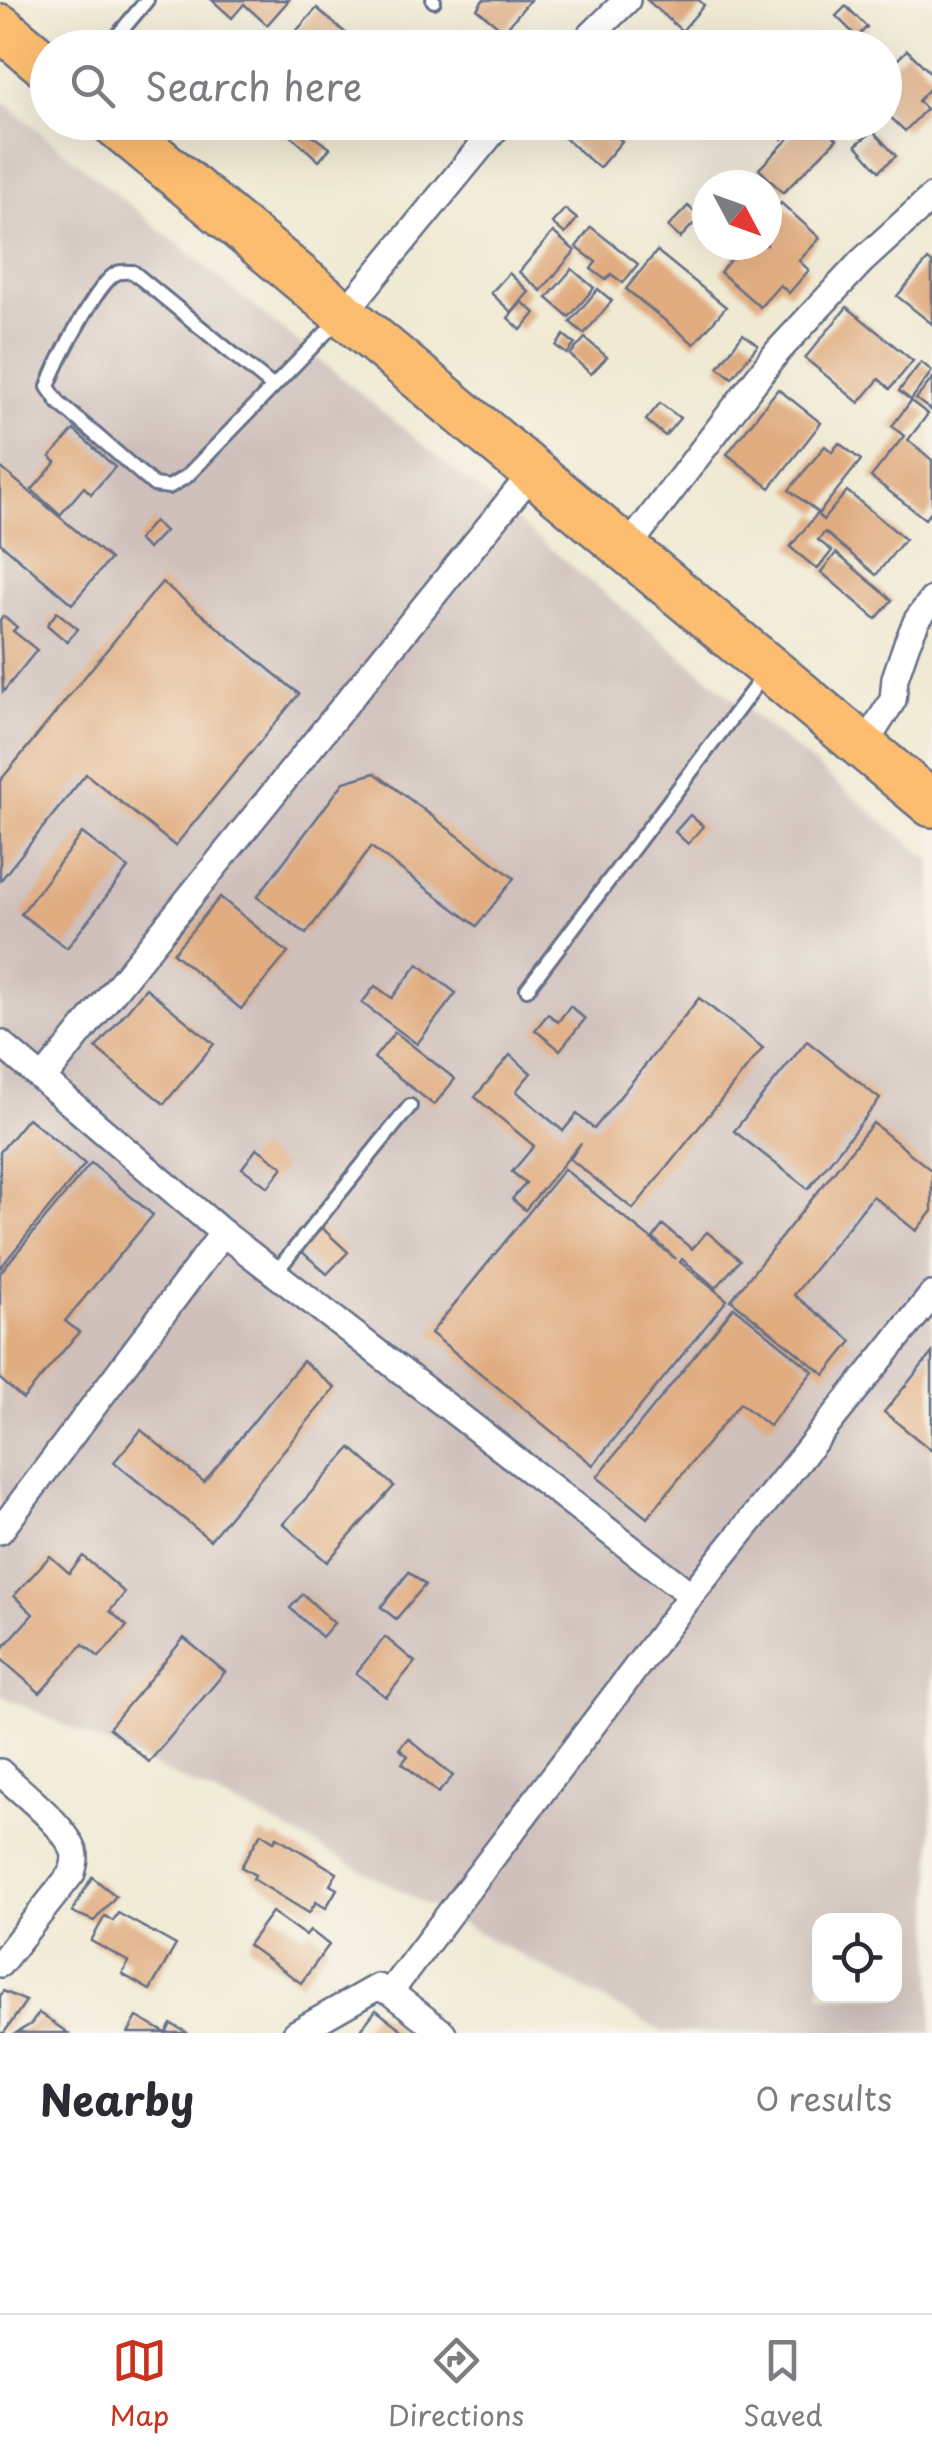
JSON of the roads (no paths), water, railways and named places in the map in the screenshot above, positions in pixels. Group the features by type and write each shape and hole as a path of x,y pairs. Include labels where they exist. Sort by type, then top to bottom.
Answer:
{"highway":[{"path":"0,27 30,52"},
{"path":"134,140 932,804"}],"street":[{"path":"0,8 6,0"},
{"path":"596,30 627,0"},
{"path":"342,316 485,140"},
{"path":"626,550 778,351 861,262 932,197"},
{"path":"43,1079 532,473"},
{"path":"863,748 893,700 895,678 907,643 932,600"},
{"path":"0,1043 223,1232 691,1595"},
{"path":"0,1531 223,1232"},
{"path":"390,1992 691,1595 932,1295"},
{"path":"0,1772 55,1825 73,1846 76,1859 72,1873 0,1964"},
{"path":"296,2033 377,1987 390,1992 443,2033"}],"lane":[{"path":"122,30 147,0"},
{"path":"272,386 133,272 116,273 102,287 55,366 48,387 59,403 154,485 169,486 187,476 342,316"},
{"path":"527,989 768,669"},
{"path":"276,1273 410,1106"}]}
